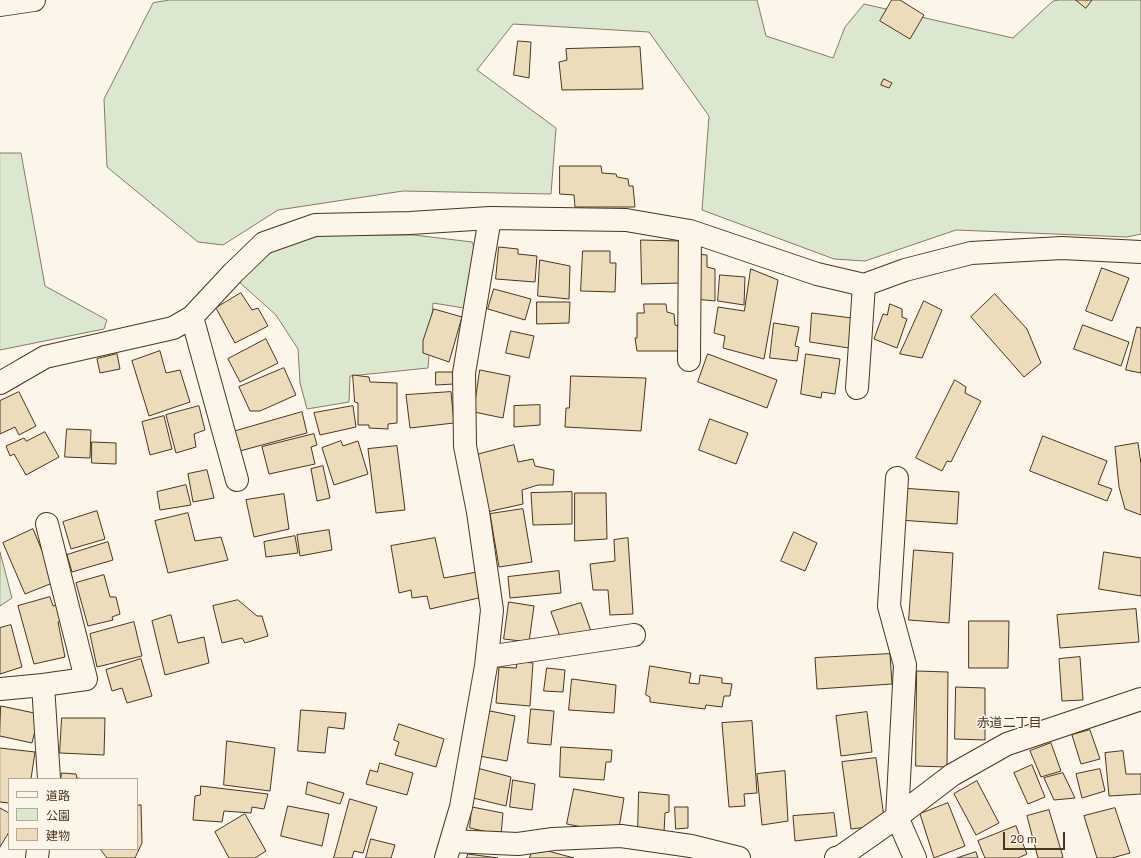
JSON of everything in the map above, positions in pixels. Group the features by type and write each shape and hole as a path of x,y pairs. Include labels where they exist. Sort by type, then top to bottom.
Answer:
{"main road":[{"path":"0,5 34,0"},
{"path":"490,218 464,373 465,446 478,512 492,610 487,657 461,807 448,849 517,851 553,840 621,836 691,846 739,858"},
{"path":"0,382 45,357 173,328 192,317 233,273 264,243 315,225 410,223 490,218 626,220 690,231 817,274 864,285 905,270 971,253 1062,248 1141,252"},
{"path":"690,231 690,360"},
{"path":"857,388 864,285"},
{"path":"192,317 237,480"},
{"path":"896,478 889,606 905,665 897,817 915,858"},
{"path":"0,689 86,679 47,524"},
{"path":"487,657 634,635"},
{"path":"43,685 49,778"},
{"path":"836,858 840,857 897,817 952,775 1007,744 1141,699"}],"green space":[{"path":"170,0 757,0 766,36 833,58 845,27 864,4 1013,38 1053,1 1141,0 1141,234 1127,237 956,230 865,261 834,259 702,210 709,116 649,32 513,24 477,70 556,128 551,194 403,191 278,210 223,245 198,242 107,167 104,99 153,3"},
{"path":"0,153 21,153 45,286 107,320 104,329 0,350"},
{"path":"320,235 414,235 472,242 478,258 464,308 433,303 428,368 350,376 349,402 307,409 300,383 298,349 276,315 238,281 275,249"},
{"path":"0,552 12,598 0,606"}],"building":[{"path":"892,0 900,0 924,15 910,39 880,21"},
{"path":"1076,0 1092,0 1086,8"},
{"path":"518,41 531,42 529,78 514,75"},
{"path":"640,47 643,89 562,90 559,62 567,60 566,49"},
{"path":"884,79 892,83 889,88 881,85"},
{"path":"560,166 601,166 602,173 616,174 617,177 628,179 629,186 633,186 635,207 575,207 574,195 560,194"},
{"path":"641,240 679,241 681,283 642,284"},
{"path":"499,247 518,249 518,254 537,256 535,282 496,279"},
{"path":"583,251 610,251 610,263 616,263 615,292 581,291"},
{"path":"695,254 707,255 707,267 715,269 715,301 695,299"},
{"path":"540,260 570,266 569,299 538,296"},
{"path":"1102,268 1129,278 1112,321 1086,311"},
{"path":"751,269 778,280 764,359 723,348 725,336 714,333 718,307 744,311"},
{"path":"720,275 745,277 744,305 718,301"},
{"path":"494,289 531,299 525,320 488,309"},
{"path":"241,293 252,310 258,308 268,326 235,343 216,308"},
{"path":"995,294 1027,329 1041,363 1024,377 971,317"},
{"path":"924,301 942,310 922,358 900,354"},
{"path":"537,302 570,302 569,323 537,324"},
{"path":"644,304 666,304 667,312 674,314 675,325 680,327 680,351 637,351 635,338 637,338 637,313 644,313"},
{"path":"890,304 902,309 902,317 907,319 897,348 874,339 883,314 887,315"},
{"path":"434,309 462,317 449,362 423,353 423,341"},
{"path":"812,313 852,318 849,348 810,342"},
{"path":"774,323 799,327 795,346 799,347 797,361 770,358"},
{"path":"1083,325 1129,342 1121,366 1074,349"},
{"path":"1137,327 1141,328 1141,373 1126,370"},
{"path":"511,331 534,336 529,358 506,353"},
{"path":"266,339 278,363 240,382 228,359"},
{"path":"160,351 166,373 180,370 190,402 149,416 132,361"},
{"path":"117,354 120,369 100,373 97,359"},
{"path":"708,354 777,380 767,408 698,382"},
{"path":"806,354 840,359 835,394 822,392 821,398 801,394"},
{"path":"284,368 296,395 260,411 250,411 239,387"},
{"path":"480,370 510,376 503,418 474,412"},
{"path":"436,372 454,372 454,384 436,385"},
{"path":"353,375 369,377 370,382 397,383 397,423 388,424 388,429 369,428 369,425 358,425 358,403 355,402"},
{"path":"571,376 646,378 641,431 565,427 566,408 569,408"},
{"path":"955,380 966,387 965,393 981,401 951,462 947,461 942,471 916,458"},
{"path":"19,392 36,426 19,435 15,427 0,434 0,401"},
{"path":"451,392 454,423 410,428 406,395"},
{"path":"540,405 540,425 514,427 514,406"},
{"path":"199,406 205,430 194,434 196,447 176,453 166,415"},
{"path":"353,406 356,427 320,435 314,413"},
{"path":"302,412 307,433 236,452 229,433"},
{"path":"164,416 172,449 150,455 142,422"},
{"path":"710,419 748,433 736,464 699,450"},
{"path":"67,429 91,430 90,458 65,457"},
{"path":"45,432 59,457 26,475 14,454 10,456 6,446 24,438 26,441"},
{"path":"314,434 317,445 311,447 315,464 269,474 262,447"},
{"path":"1043,436 1107,461 1098,484 1112,489 1107,501 1030,471"},
{"path":"341,441 343,446 358,441 368,474 334,485 322,448"},
{"path":"92,442 116,443 116,464 92,463"},
{"path":"1138,443 1141,464 1141,515 1125,509 1119,487 1115,447"},
{"path":"514,445 518,462 533,459 535,466 554,470 553,485 538,485 522,490 523,504 487,512 476,455"},
{"path":"397,446 405,510 376,513 368,449"},
{"path":"323,466 330,498 317,501 311,469"},
{"path":"207,470 214,498 193,502 188,474"},
{"path":"186,485 191,505 160,510 157,492"},
{"path":"901,488 959,492 957,524 899,520"},
{"path":"572,492 572,524 533,525 531,493"},
{"path":"575,493 606,493 607,539 575,541"},
{"path":"284,494 289,529 254,537 246,500"},
{"path":"523,509 532,562 499,567 490,514"},
{"path":"97,511 105,539 71,549 63,522"},
{"path":"188,513 195,541 221,537 228,560 168,573 155,521"},
{"path":"33,529 55,582 25,594 3,543"},
{"path":"329,530 332,550 300,556 297,535"},
{"path":"794,532 817,543 805,571 781,561"},
{"path":"295,536 298,553 266,557 264,542"},
{"path":"435,538 444,578 477,572 483,597 430,609 427,596 412,598 411,590 399,593 391,546"},
{"path":"628,538 633,614 610,615 608,590 593,590 590,564 615,561 614,540"},
{"path":"108,542 113,560 72,572 67,555"},
{"path":"914,550 953,553 949,623 909,620"},
{"path":"1104,552 1141,558 1141,596 1099,589"},
{"path":"559,571 561,593 510,598 508,577"},
{"path":"104,575 110,597 116,597 120,614 112,617 113,620 88,626 76,583"},
{"path":"50,597 53,606 62,604 65,619 58,622 65,657 34,664 18,606"},
{"path":"238,600 257,616 262,616 268,636 245,643 242,638 222,643 213,606"},
{"path":"509,602 534,606 529,642 504,639"},
{"path":"581,603 592,634 562,642 551,612"},
{"path":"1136,609 1139,642 1060,648 1057,615"},
{"path":"171,615 178,643 204,637 209,663 165,675 152,621"},
{"path":"969,621 1009,621 1008,668 969,668"},
{"path":"134,622 142,656 97,667 90,634"},
{"path":"11,625 22,667 0,674 0,628"},
{"path":"890,654 892,684 817,689 815,658"},
{"path":"1080,657 1083,700 1062,701 1059,659"},
{"path":"141,659 152,696 127,703 122,688 112,691 106,670"},
{"path":"517,661 533,663 530,706 496,703 499,667 516,668"},
{"path":"650,666 691,673 689,683 699,684 700,675 722,678 722,683 732,684 730,696 724,696 722,707 706,705 705,709 650,702 650,697 646,695"},
{"path":"547,668 565,670 563,692 544,691"},
{"path":"917,671 948,672 947,767 916,766"},
{"path":"572,679 616,685 614,713 569,710"},
{"path":"956,687 985,688 985,740 955,739"},
{"path":"1,706 39,714 32,743 0,736"},
{"path":"531,709 554,711 551,745 528,743"},
{"path":"301,710 346,713 344,729 328,727 325,753 298,751"},
{"path":"485,710 515,716 507,761 479,756"},
{"path":"867,712 872,752 841,756 836,716"},
{"path":"62,718 105,718 104,755 60,753"},
{"path":"752,721 757,793 744,794 745,806 729,807 722,723"},
{"path":"399,724 444,739 436,767 395,755 399,742 394,740"},
{"path":"1090,730 1100,759 1081,764 1072,735"},
{"path":"227,741 275,748 270,791 224,785"},
{"path":"1051,743 1061,771 1041,777 1030,751"},
{"path":"561,747 612,750 611,762 606,762 604,780 560,777"},
{"path":"0,748 35,752 31,778 8,778 8,803 0,802"},
{"path":"1123,751 1126,774 1141,774 1141,794 1109,796 1105,753"},
{"path":"876,758 885,825 851,829 842,762"},
{"path":"380,763 413,773 407,795 366,784 370,770 377,772"},
{"path":"1032,765 1045,797 1028,804 1014,773"},
{"path":"477,768 511,777 506,806 473,798"},
{"path":"1100,769 1105,791 1082,798 1076,774"},
{"path":"785,771 788,821 762,825 757,774"},
{"path":"62,773 76,774 77,778 61,778"},
{"path":"1063,773 1075,798 1054,800 1044,778"},
{"path":"513,780 535,784 532,810 510,807"},
{"path":"977,781 999,823 976,835 954,794"},
{"path":"308,782 344,793 340,804 306,794"},
{"path":"201,786 268,794 264,809 252,807 251,813 224,811 222,822 193,820 195,796 200,795"},
{"path":"574,789 624,798 618,834 567,824"},
{"path":"639,792 669,795 669,812 665,813 664,832 638,831"},
{"path":"350,799 377,807 363,853 354,851 352,858 334,858"},
{"path":"948,803 965,846 934,858 920,814"},
{"path":"138,805 141,805 142,843 135,858 107,858 101,850 138,850"},
{"path":"288,806 329,814 322,846 281,836"},
{"path":"472,807 503,813 501,835 470,828"},
{"path":"675,807 688,807 688,828 676,829"},
{"path":"0,808 8,812 8,834 0,847"},
{"path":"1115,808 1130,853 1112,858 1097,858 1084,816"},
{"path":"1049,810 1063,857 1061,858 1038,858 1027,816"},
{"path":"834,813 837,836 795,841 793,816"},
{"path":"245,814 266,851 255,858 229,858 215,832"},
{"path":"1016,826 1027,854 1018,858 985,858 978,841"},
{"path":"371,839 395,845 391,858 366,858"},
{"path":"533,847 574,858 530,858"},
{"path":"976,852 978,858 957,858"},
{"path":"468,854 498,858 467,858"}],"district":[{"name":"赤道二丁目","path":"1009,723"}]}
